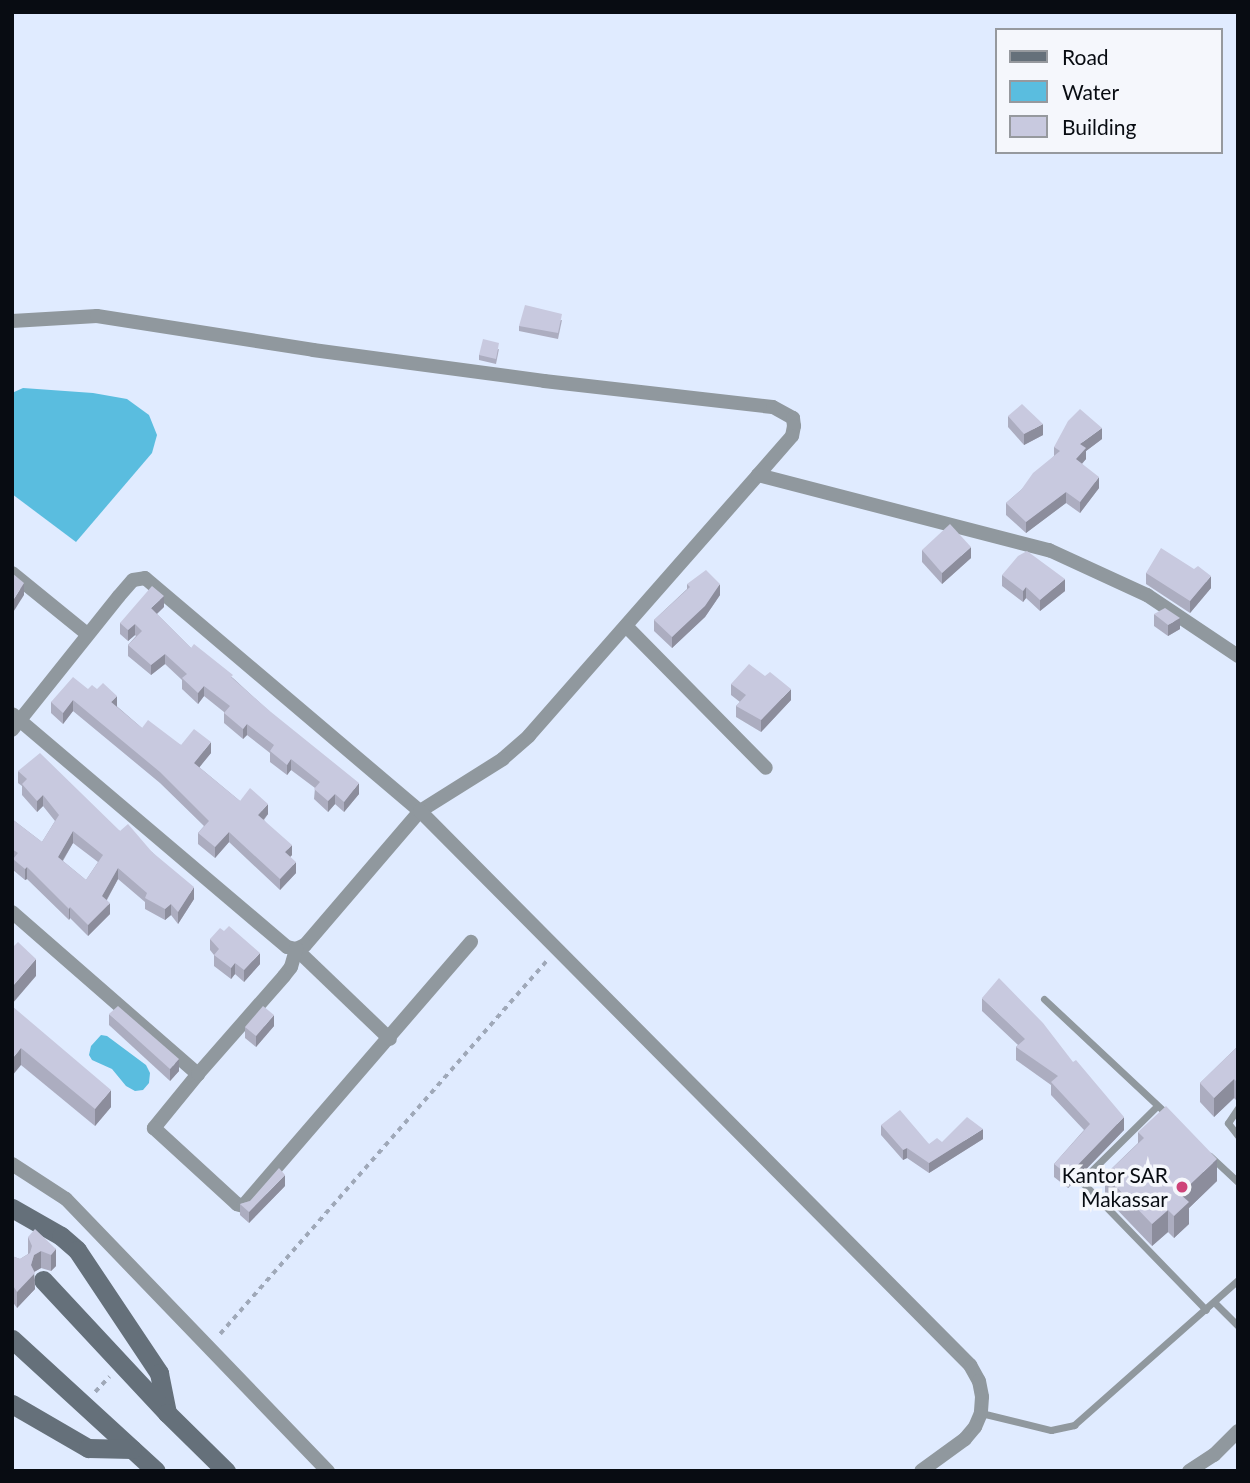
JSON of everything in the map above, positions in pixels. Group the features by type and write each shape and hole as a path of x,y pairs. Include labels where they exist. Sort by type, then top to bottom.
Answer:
{"main road":[{"path":"12,1208 61,1236 77,1250 159,1373 167,1413"},
{"path":"43,1280 167,1413 226,1471"},
{"path":"12,1339 156,1471"},
{"path":"12,1404 88,1448 132,1448"}],"street":[{"path":"12,321 97,316 517,378 773,407 793,418 792,436 529,737 503,759 420,811 305,945 296,949"},
{"path":"758,475 1049,550 1147,595 1238,656"},
{"path":"12,573 87,634"},
{"path":"390,1039 296,949 287,947 15,721 133,580 145,578 420,811 970,1365 979,1381 981,1413 965,1439 921,1471"},
{"path":"626,626 766,768"},
{"path":"12,912 198,1074"},
{"path":"296,949 291,967 284,976 154,1128 237,1204 243,1206 471,942"},
{"path":"12,1164 66,1199 328,1471"},
{"path":"1189,1471 1214,1455 1238,1431"}],"lane":[{"path":"1044,999 1177,1125"},
{"path":"1157,1105 1086,1176 1084,1184 1206,1310"},
{"path":"1238,1108 1228,1123 1238,1136"},
{"path":"1208,1153 1238,1182"},
{"path":"981,1413 1051,1430 1074,1425 1238,1280"},
{"path":"1215,1303 1238,1326"}],"path":[{"path":"209,1346 558,948"},
{"path":"85,1404 122,1362"}],"water":[{"path":"23,388 93,393 127,399 149,415 157,435 152,453 76,542 12,494 12,393"},
{"path":"101,1035 107,1036 146,1065 150,1073 149,1083 143,1090 135,1091 126,1086 112,1069 92,1060 89,1055 91,1046"}],"building":[{"path":"525,305 562,314 558,333 519,326"},
{"path":"483,339 499,343 496,359 479,355"},
{"path":"1022,404 1043,424 1024,434 1008,416"},
{"path":"1080,409 1102,428 1080,444 1086,448 1076,459 1099,477 1080,502 1066,492 1026,522 1006,503 1021,490 1033,473 1060,451 1054,447 1068,421"},
{"path":"950,524 971,547 942,573 922,550"},
{"path":"1161,548 1194,569 1198,566 1211,576 1190,601 1146,573"},
{"path":"1027,551 1065,579 1040,600 1026,587 1023,591 1002,575 1018,556"},
{"path":"706,570 720,584 705,606 672,637 654,620 690,587 687,584"},
{"path":"12,573 24,583 12,602"},
{"path":"152,586 164,596 151,608 191,648 194,644 233,675 231,677 271,712 359,783 344,802 335,794 328,801 314,789 320,782 291,759 287,765 270,751 274,745 247,724 243,729 224,713 230,706 204,686 198,693 182,678 187,674 165,654 151,665 128,645 142,631 135,624 128,630 120,623"},
{"path":"1165,608 1180,618 1168,625 1154,614"},
{"path":"749,664 765,676 770,672 791,689 761,720 736,706 746,695 731,684"},
{"path":"73,677 88,689 92,685 97,689 103,683 117,696 111,702 142,728 148,720 181,745 194,729 211,742 194,763 240,801 250,788 268,804 258,815 292,845 285,852 296,862 280,879 229,832 215,847 198,833 209,821 160,772 73,700 63,713 51,702"},
{"path":"40,753 120,831 128,824 152,852 194,887 178,912 171,904 165,909 145,898 147,893 118,868 102,896 110,903 88,925 70,907 69,909 27,867 25,869 13,859 18,853 12,849 12,819 42,842 59,815 43,795 37,801 22,784 27,779 18,771","holes":["73,831 103,855 86,880 58,857"]},
{"path":"229,926 260,953 244,970 235,963 231,968 214,955 219,949 210,939 220,928 224,931"},
{"path":"18,942 36,959 12,987 12,948"},
{"path":"999,978 1043,1023 1073,1062 1076,1060 1124,1117 1068,1175 1054,1164 1090,1124 1051,1082 1058,1076 1016,1047 1025,1039 982,998"},
{"path":"12,1006 111,1090 95,1109 21,1048 12,1059"},
{"path":"118,1006 179,1059 170,1069 109,1014"},
{"path":"263,1006 274,1015 256,1036 245,1027"},
{"path":"1238,1046 1238,1083 1234,1079 1214,1098 1200,1083"},
{"path":"1166,1106 1217,1159 1180,1194 1189,1202 1174,1216 1168,1210 1152,1224 1105,1175 1144,1138 1138,1132"},
{"path":"900,1110 929,1144 937,1138 942,1142 967,1117 983,1129 929,1163 907,1148 903,1150 881,1125"},
{"path":"279,1168 285,1175 249,1212 240,1204 250,1201"},
{"path":"35,1229 56,1249 51,1255 41,1251 34,1255 31,1265 35,1273 17,1292 12,1284 12,1256 20,1259 30,1253 32,1246 28,1237"}],"place":[{"name":"Kantor SAR Makassar","path":"1182,1187"}]}
